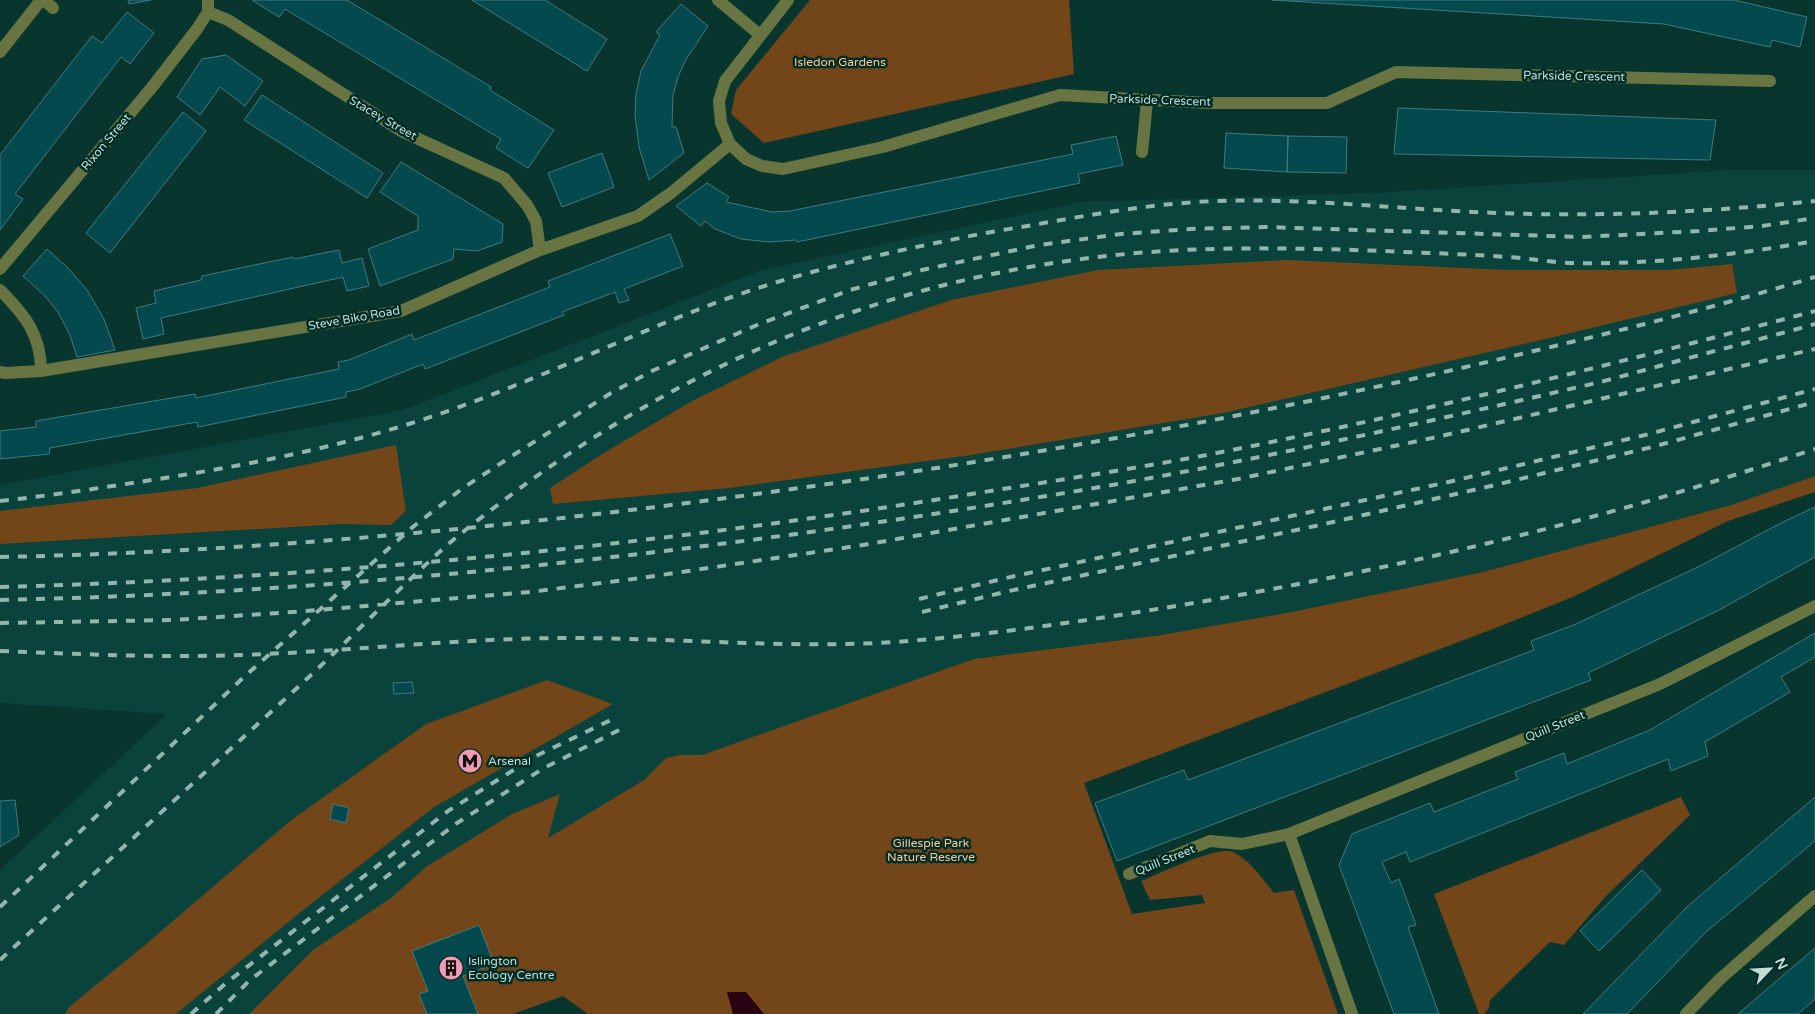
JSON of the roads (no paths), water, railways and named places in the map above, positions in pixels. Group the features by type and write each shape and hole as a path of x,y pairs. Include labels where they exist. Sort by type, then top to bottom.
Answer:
{"street":[{"path":"718,0 760,34"},
{"name":"Parkside Crescent","path":"788,0 724,81 719,101 722,122 730,144 746,159 754,163 783,169 883,147 1060,95 1210,103 1328,103 1396,72 1770,81"},
{"path":"0,52 46,3"},
{"name":"Stacey Street","path":"208,6 401,131 504,178 527,204 536,221 540,250"},
{"name":"Rixon Street","path":"0,269 153,86 197,29 208,6"},
{"path":"1142,152 1147,101"},
{"name":"Steve Biko Road","path":"0,372 41,372 401,311 540,250 638,216 671,193 730,144"},
{"path":"0,290 27,320 37,340 41,358 41,372"},
{"name":"Quill Street","path":"1129,874 1210,842 1242,844 1289,834 1660,684 1815,606"},
{"path":"1289,834 1352,1014"},
{"path":"1686,1014 1720,979 1815,896"}],"railway":[{"path":"0,501 87,490 208,471 277,458 345,442 412,423 487,397 707,306 800,275 896,251 978,234 1079,217 1148,207 1218,201 1288,201 1463,212 1538,214 1697,211 1815,201"},
{"path":"0,907 245,676 414,526 463,488 611,393 654,370 757,325 850,290 922,270 1039,245 1121,234 1190,229 1265,227 1582,237 1762,226 1815,218"},
{"path":"0,960 297,688 427,563 476,522 527,483 596,436 666,395 738,359 811,327 887,301 964,280 1044,264 1158,251 1255,248 1320,249 1476,255 1561,262 1600,263 1692,258 1754,251 1815,241"},
{"path":"0,557 222,548 443,530 664,506 884,476 1049,450 1376,387 1642,325 1815,277"},
{"path":"0,587 124,583 371,567 617,543 862,511 1127,469 1288,439 1515,387 1815,311"},
{"path":"0,600 279,588 419,577 697,547 974,508 1171,474 1407,426 1603,381 1815,324"},
{"path":"0,623 173,620 530,592 641,578 863,545 1238,479 1437,437 1815,349"},
{"path":"919,599 1006,578 1453,481 1649,434 1815,389"},
{"path":"922,612 1009,591 1320,525 1491,486 1652,447 1815,402"},
{"path":"0,651 210,656 275,654 447,642 564,638 848,644 895,642 1005,631 1188,604 1285,587 1431,556 1636,505 1815,449"},
{"path":"191,1014 225,984 448,811 536,756 617,717"},
{"path":"216,1014 250,980 457,823 544,768 623,728"}],"place":[{"name":"Arsenal","path":"470,761"},
{"name":"Islington Ecology Centre","path":"451,968"}],"park label":[{"name":"Isledon Gardens","path":"840,62"},
{"name":"Gillespie Park Nature Reserve","path":"931,850"}]}
